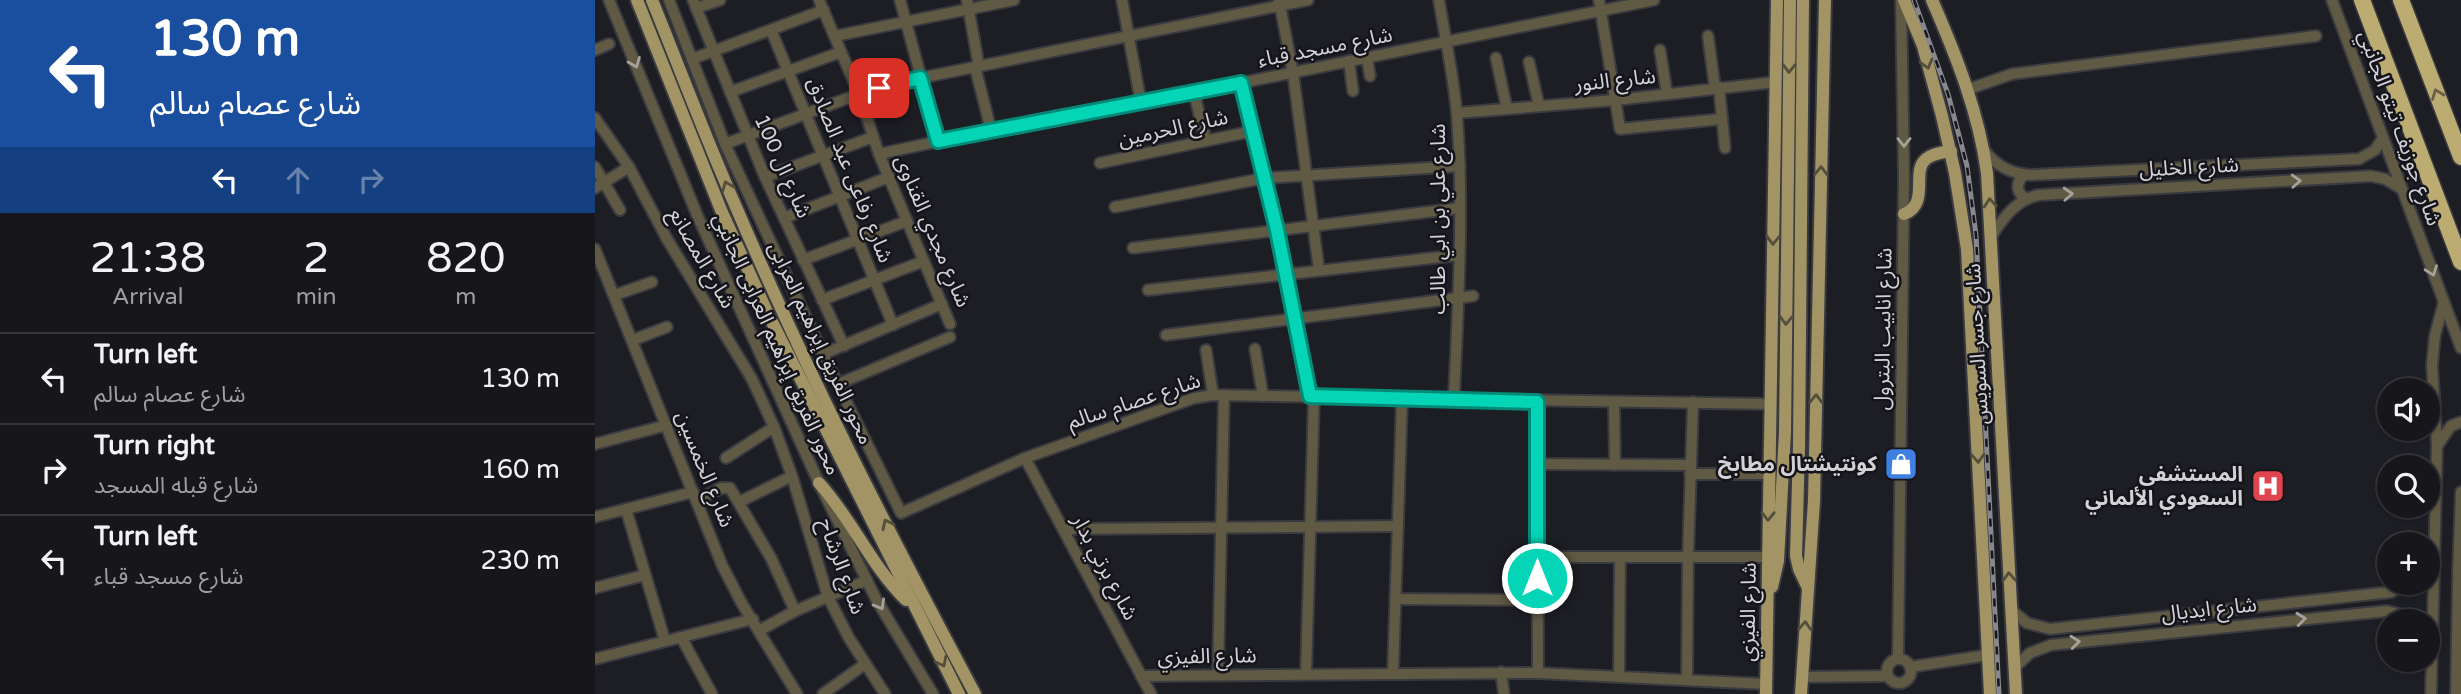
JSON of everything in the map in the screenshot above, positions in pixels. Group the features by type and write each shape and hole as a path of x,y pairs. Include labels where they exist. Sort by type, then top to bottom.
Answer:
{"highway":[{"path":"2362,0 2461,262"},
{"path":"2401,0 2461,157"}],"main road":[{"name":"محور الفريق إبراهيم العرابى","path":"637,0 721,210 757,291 959,694"},
{"name":"محور الفريق إبراهيم العرابى","path":"652,0 712,149 788,323 922,594 975,694"},
{"name":"شارع الفيزي","path":"1766,689 1777,0"},
{"path":"1768,595 1776,577 1778,561 1785,432 1790,0"},
{"path":"1803,0 1800,432 1796,556 1807,586"},
{"path":"1801,694 1814,501 1825,0"},
{"name":"شارع جسر السويس","path":"1902,0 1923,46 1951,151 1967,249 1990,694"},
{"name":"شارع جسر السويس","path":"1932,0 1966,90 1984,150 1992,234 2016,694"},
{"path":"712,149 725,144"},
{"path":"1903,214 1912,210 1917,201 1922,163 1930,156 1951,151"},
{"path":"819,483 852,523 886,579 914,607"}],"street":[{"name":"محور الفريق إبراهيم العرابى الجانبي","path":"609,0 698,217 819,483 867,580 933,694"},
{"name":"محور الفريق إبراهيم العرابى الجانبي","path":"669,0 725,144 901,513"},
{"path":"694,4 720,0"},
{"path":"900,0 938,141"},
{"path":"835,36 968,5 1014,0"},
{"path":"1122,0 1141,103"},
{"path":"725,144 859,94 920,78 1280,3 1308,0"},
{"name":"شارع علي بن ابي طالب","path":"1439,0 1457,113 1460,166 1454,398"},
{"name":"شارع مسجد قباء","path":"879,154 1446,42 1600,5 1654,0"},
{"name":"شارع انابيب البترول","path":"1898,658 1903,214 1902,0"},
{"name":"شارع جوزيف تيتو الجانبي","path":"2332,0 2461,348"},
{"path":"1280,3 1293,73 1319,270"},
{"name":"شارع ال 100","path":"694,4 765,177 844,345"},
{"path":"692,59 771,30 822,5"},
{"name":"شارع مجدي القناوى","path":"822,5 859,94 879,154 950,324"},
{"path":"968,5 977,67 991,130"},
{"path":"1600,5 1621,130 1722,119"},
{"name":"شارع رفاعى عبد الصادق","path":"771,30 893,325"},
{"path":"1708,36 1725,148"},
{"path":"1966,90 2012,74 2316,36"},
{"path":"595,50 609,44"},
{"path":"1660,50 1667,93"},
{"path":"730,92 841,52"},
{"path":"1367,58 1370,76"},
{"path":"1496,58 1507,109"},
{"path":"1349,61 1353,91"},
{"path":"1529,62 1539,106"},
{"name":"شارع النور","path":"1457,113 1616,100 1776,82"},
{"path":"1241,83 1277,230 1312,396 1311,527 1305,674"},
{"path":"1194,93 1206,141"},
{"name":"شارع المصانع","path":"595,118 629,167 667,239 764,403"},
{"name":"شارع الحرمين","path":"1100,163 1253,131"},
{"path":"765,177 873,136"},
{"path":"2357,177 2362,169 2359,159 2375,150 2383,138"},
{"path":"1984,150 2002,167 2024,175 2018,182 2018,189 2027,199 2008,214 1992,234"},
{"name":"شارع الخليل","path":"2024,175 2359,159"},
{"path":"1115,207 1265,178 1460,166"},
{"path":"595,167 599,185 620,211"},
{"path":"599,185 629,167"},
{"path":"784,218 889,177"},
{"name":"شارع الخليل","path":"2027,199 2039,195 2357,177 2385,179 2402,189"},
{"path":"1133,248 1459,208"},
{"path":"803,260 908,221"},
{"name":"شارع الخمسين","path":"595,249 722,565 797,694"},
{"path":"1148,290 1459,255"},
{"path":"822,300 924,261"},
{"path":"615,295 652,282"},
{"path":"1166,335 1473,296"},
{"path":"2434,532 2437,446 2432,365 2435,335 2444,302"},
{"path":"823,354 942,304"},
{"path":"633,340 667,327"},
{"path":"838,384 950,337"},
{"path":"1255,349 1263,396"},
{"path":"1206,350 1219,395 1221,527 1218,674"},
{"name":"شارع عصام سالم","path":"901,513 1025,458 1194,398 1219,395 1770,404"},
{"path":"1393,672 1402,399"},
{"path":"1537,402 1538,673"},
{"path":"1614,402 1615,465"},
{"path":"1687,678 1693,402"},
{"name":"شارع الرشاح","path":"764,403 792,476 828,597 849,639 885,694"},
{"path":"2437,446 2451,426 2461,422"},
{"path":"595,444 667,425"},
{"path":"726,458 774,427"},
{"name":"شارع برتي بدار","path":"1025,458 1151,694"},
{"path":"1537,464 1615,465 1769,474"},
{"path":"739,502 792,476"},
{"path":"595,517 730,488 771,558 795,611"},
{"path":"2456,694 2461,492"},
{"path":"626,509 665,641"},
{"path":"1063,529 1398,526"},
{"path":"1537,557 1768,557"},
{"path":"1619,676 1620,557"},
{"path":"2458,582 2461,569"},
{"path":"595,588 645,575"},
{"path":"760,630 795,611 867,580"},
{"name":"شارع ايديال","path":"2036,626 2050,629 2377,594"},
{"path":"1396,599 1537,600"},
{"path":"2011,610 2027,623 2036,626 2036,650"},
{"name":"شارع ايديال","path":"2014,668 2036,650 2051,645 2377,612"},
{"path":"595,659 753,619"},
{"path":"681,637 712,694"},
{"path":"1910,667 1988,655"},
{"path":"1898,658 1907,662 1910,667 1909,678 1899,689 1887,676 1887,666 1892,660 1898,658"},
{"path":"823,694 865,664"},
{"path":"1501,672 1504,694"},
{"name":"شارع الفيزي","path":"1141,676 1501,672 1687,678 1766,689"},
{"path":"2431,694 2432,672"},
{"path":"1802,677 1887,676"}],"railway":[{"path":"1914,0 1948,94 1967,166 1976,235 1999,694"}],"place":[{"name":"كونتيشتال مطابخ","path":"1901,464"},
{"name":"المستشفى السعودي الألماني","path":"2268,486"}],"route":[{"path":"879,88 920,78 938,141 1241,83 1277,230 1310,396 1537,402 1537,578"}]}
